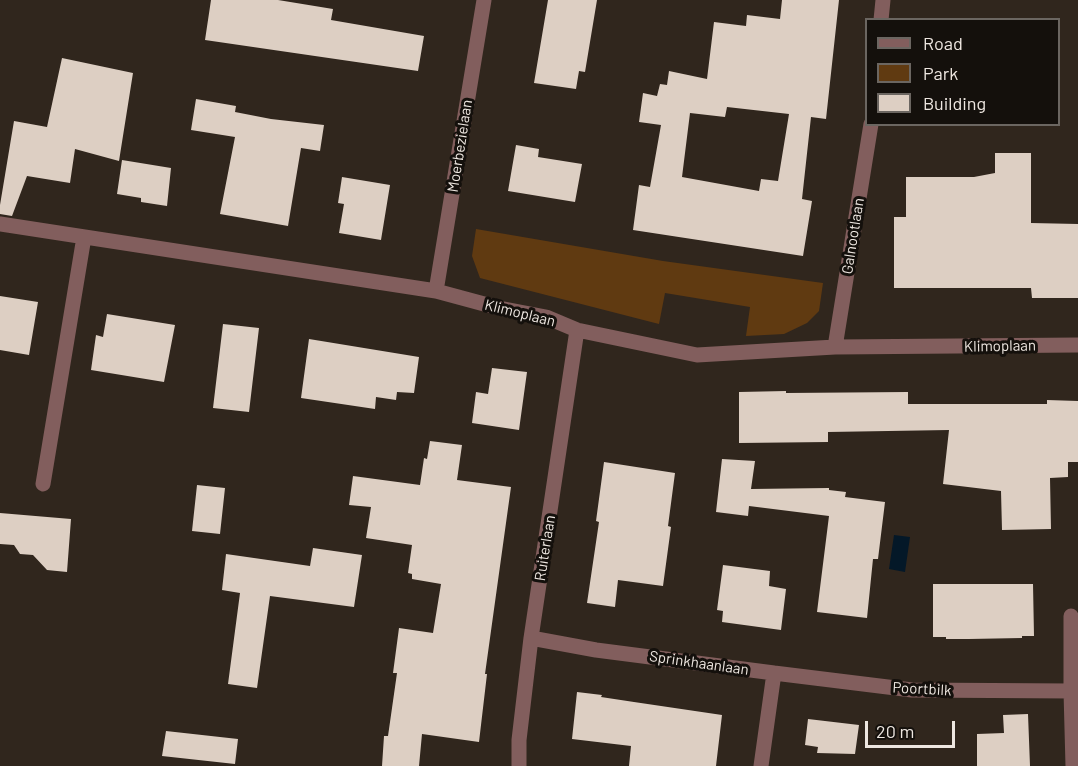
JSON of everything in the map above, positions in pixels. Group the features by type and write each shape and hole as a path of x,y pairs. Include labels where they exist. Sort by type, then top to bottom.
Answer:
{"street":[{"name":"Moerbezielaan","path":"436,291 484,0"},
{"path":"881,18 883,0"},
{"name":"Galnootlaan","path":"835,347 871,126"},
{"name":"Klimoplaan","path":"0,224 436,291 499,308 546,317 577,330 697,355 835,347 1078,345"},
{"path":"44,484 84,237"},
{"name":"Ruiterlaan","path":"519,766 519,740 531,638 577,330"},
{"path":"1071,616 1074,766"},
{"name":"Sprinkhaanlaan","path":"531,638 596,650 774,673"},
{"path":"761,766 774,673"},
{"name":"Poortbilk","path":"774,673 912,690 1071,691"}],"green space":[{"path":"476,229 663,261 823,283 819,311 807,323 784,334 746,336 750,307 665,293 659,324 480,278 472,256"}],"water":[{"path":"894,535 910,537 905,572 889,569"}],"building":[{"path":"211,0 278,0 333,9 331,20 424,36 418,71 205,40"},
{"path":"548,0 597,0 585,72 579,71 576,89 534,83"},
{"path":"782,0 839,0 826,119 811,117 802,199 812,201 803,256 633,230 639,185 650,187 661,125 639,122 643,93 657,96 660,84 667,85 669,71 707,79 714,22 746,26 747,15 780,19","holes":["727,107 789,114 778,181 761,179 759,191 682,177 690,113 725,117"]},
{"path":"62,58 133,73 119,161 75,149 70,183 27,176 12,216 0,214 14,121 47,127"},
{"path":"196,99 236,106 235,112 324,125 320,151 301,148 288,226 220,214 235,137 191,130"},
{"path":"516,145 539,149 538,157 582,164 575,202 508,191"},
{"path":"995,153 1031,153 1031,223 1078,224 1078,298 1032,298 1031,288 894,288 894,217 906,217 906,177 974,177 995,173"},
{"path":"122,160 171,168 167,206 141,202 141,198 117,194"},
{"path":"342,177 390,185 381,240 339,233 344,204 338,203"},
{"path":"0,296 38,302 29,355 0,350"},
{"path":"107,314 175,325 164,382 91,370 96,335 103,337"},
{"path":"223,324 259,328 249,412 213,408"},
{"path":"309,339 419,357 414,393 397,392 396,400 376,397 375,409 301,398"},
{"path":"492,368 527,372 519,430 472,423 476,392 488,394"},
{"path":"786,391 786,393 908,392 908,404 1047,404 1047,400 1078,401 1078,462 1068,462 1068,477 1050,478 1051,529 1002,530 1001,491 943,484 949,430 828,432 828,442 739,443 739,392"},
{"path":"430,441 462,445 457,480 511,487 485,674 487,674 479,742 422,734 419,766 382,766 384,736 388,736 397,673 393,673 399,628 433,633 441,584 412,579 412,574 408,573 412,545 366,538 371,507 349,505 353,476 420,485 424,458 427,459"},
{"path":"722,459 755,461 751,489 829,488 829,490 846,492 845,497 885,502 878,559 873,559 867,618 817,612 829,516 749,506 748,516 716,512"},
{"path":"604,462 675,473 663,586 618,580 615,607 587,603 599,522 596,521"},
{"path":"197,485 225,488 220,534 192,531"},
{"path":"0,513 71,519 67,572 47,570 33,555 20,554 14,545 0,544"},
{"path":"313,548 362,555 354,607 270,596 257,688 228,684 240,593 222,590 226,554 310,566"},
{"path":"723,565 770,571 769,586 786,589 781,630 722,622 723,611 717,610"},
{"path":"933,584 1033,584 1034,636 969,639 933,637"},
{"path":"577,692 722,715 716,766 629,766 631,746 572,739"},
{"path":"1028,714 1030,766 977,766 977,734 1004,733 1003,715"},
{"path":"808,719 859,725 855,754 817,753 818,747 805,745"},
{"path":"166,731 238,739 235,764 162,756"}]}
